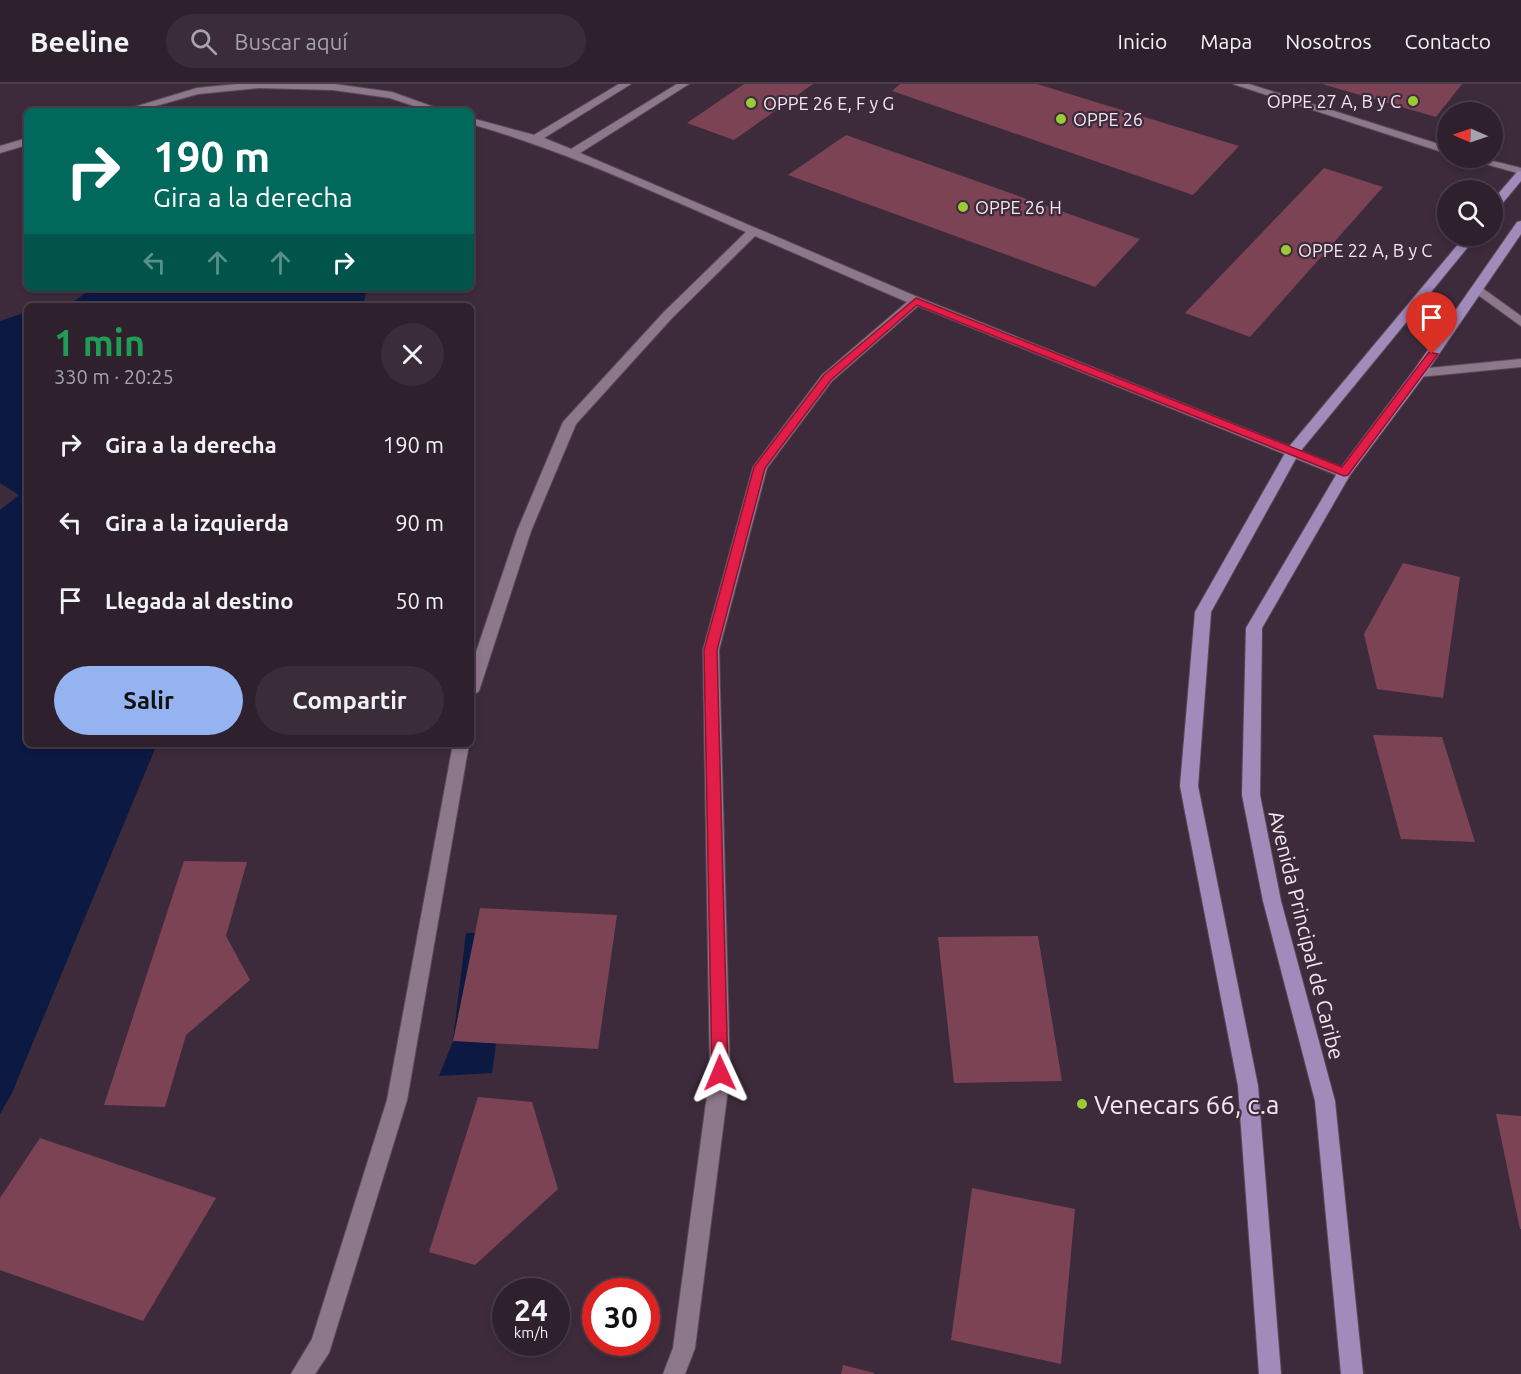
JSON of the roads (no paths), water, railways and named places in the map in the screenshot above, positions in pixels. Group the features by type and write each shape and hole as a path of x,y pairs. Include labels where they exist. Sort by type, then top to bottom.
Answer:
{"main road":[{"path":"1503,195 1521,172"},
{"name":"Avenida Principal de Caribe","path":"1352,1374 1325,1101 1272,902 1251,795 1254,628 1344,472 1419,373 1521,225"},
{"path":"1270,1374 1248,1086 1189,786 1203,612 1293,451 1463,246"}],"street":[{"path":"185,84 198,91"},
{"path":"535,139 626,84"},
{"path":"572,153 684,84"},
{"path":"1238,84 1437,147"},
{"path":"137,108 198,91 259,86 333,87 392,95 431,108"},
{"path":"474,122 535,139 572,153 916,301 1344,472"},
{"path":"0,150 24,142"},
{"path":"1503,167 1521,172"},
{"path":"474,682 524,531 570,422 668,315 754,231"},
{"path":"1478,289 1521,322"},
{"path":"674,1374 684,1348 720,1073 711,650 760,467 827,378 916,301"},
{"path":"1419,373 1521,363"},
{"path":"302,1374 321,1346 397,1100 460,747"}],"water":[{"path":"89,291 366,291 364,303 71,303"},
{"path":"24,313 24,747 156,747 12,1093 0,1114 0,510 19,495 0,483 0,321"},
{"path":"466,933 511,933 492,1073 439,1076 453,1041"}],"place":[{"name":"OPPE 27 A, B y C","path":"1413,101"},
{"name":"OPPE 26 E, F y G","path":"751,103"},
{"name":"OPPE 26","path":"1061,119"},
{"name":"OPPE 26 H","path":"963,207"},
{"name":"OPPE 22 A, B y C","path":"1286,250"},
{"name":"Venecars 66, c.a","path":"1082,1104"}]}
